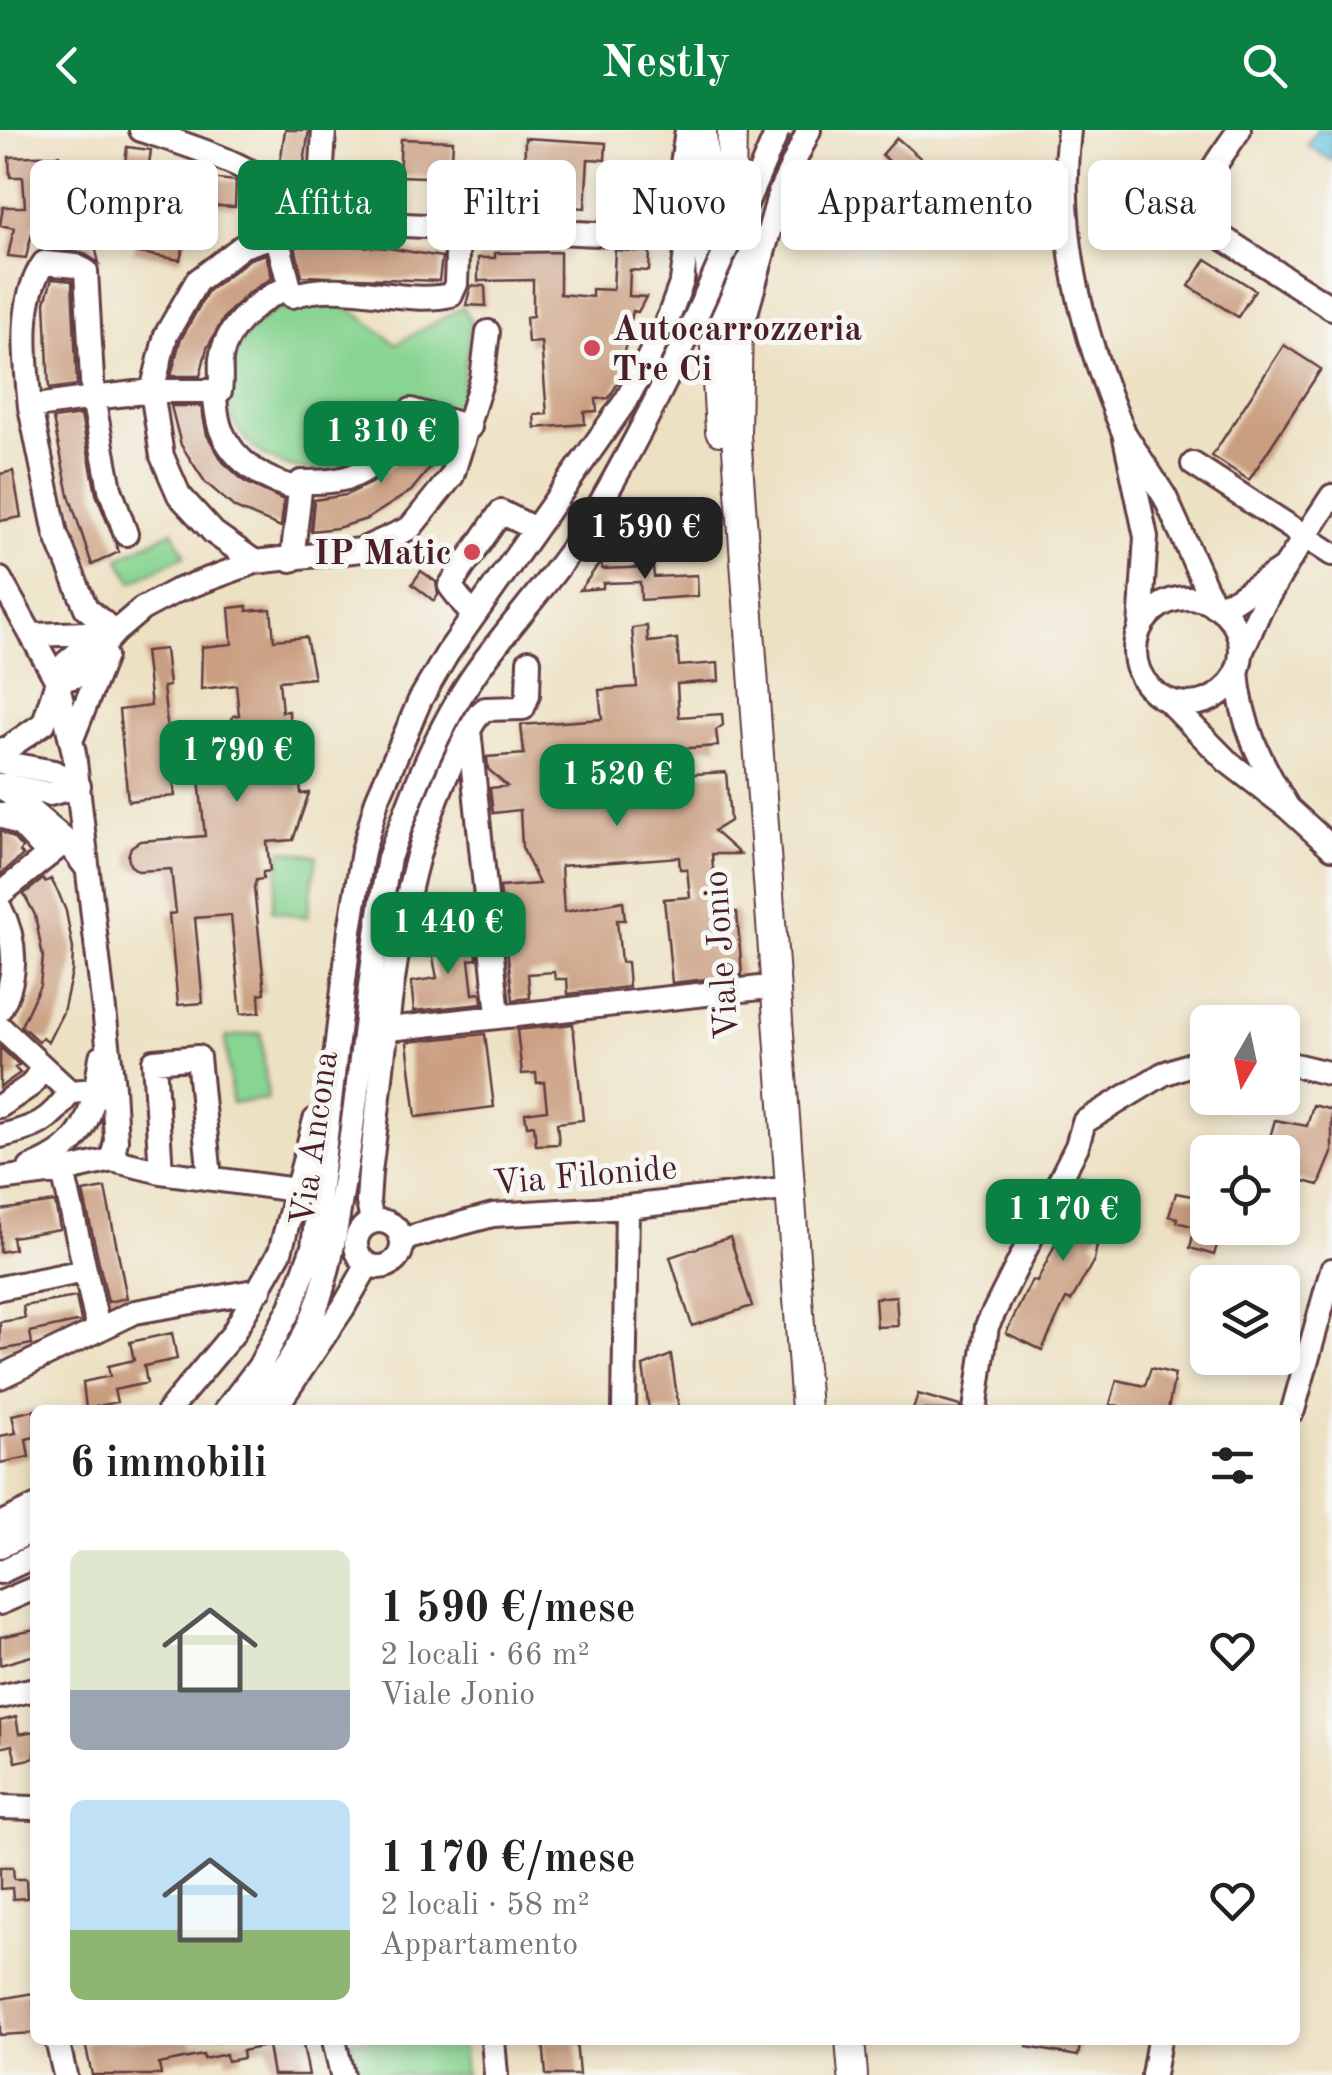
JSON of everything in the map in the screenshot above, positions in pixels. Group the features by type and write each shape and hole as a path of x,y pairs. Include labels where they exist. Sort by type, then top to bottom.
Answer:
{"main road":[{"name":"Viale Jonio","path":"732,130 731,185 738,221 739,259 736,435 806,1405"},
{"name":"Viale Jonio","path":"697,132 791,1405"},
{"path":"834,2045 836,2075"},
{"path":"850,2045 853,2075"}],"street":[{"path":"141,130 206,150 238,166"},
{"path":"322,160 324,130"},
{"name":"Via Ancona","path":"257,1405 281,1374 314,1315 331,1260 351,1138 375,934 390,858 422,767 474,674 588,524 626,457 778,130"},
{"name":"Viale Jonio","path":"736,349 780,192 809,130"},
{"path":"1069,130 1065,221 1073,280 1089,341 1124,433 1146,537 1136,662 1153,691 1167,700 1227,761 1332,848"},
{"path":"1239,130 1208,177 1202,196 1202,211 1208,224 1223,238 1332,308"},
{"path":"576,233 661,237 674,227 697,132"},
{"name":"Via Ancona","path":"230,1405 259,1367 291,1307 313,1247 350,930 363,851 377,800 420,700 473,616 626,399 667,322 682,280 697,132"},
{"path":"238,249 197,281 166,334 152,391 162,456 179,495 214,533 255,562"},
{"path":"280,250 291,292"},
{"path":"457,250 456,284 451,295 434,299 378,291 291,292 250,310 230,333 217,391 220,430 234,452 260,475 300,485 340,482 360,473 382,458 411,410 470,427"},
{"path":"115,632 86,608 56,534 30,407 28,315 35,275 44,263 76,266 86,271 93,398 110,490 126,534"},
{"path":"57,681 76,676 115,632 142,609 176,592 255,562 361,550 410,528 452,476 482,379 488,332"},
{"path":"30,407 152,391 217,391"},
{"path":"1124,433 1165,497 1214,606"},
{"path":"1193,464 1332,554"},
{"path":"292,560 300,485"},
{"path":"1167,700 1200,702 1229,685 1259,612 1332,496"},
{"path":"473,616 450,586 501,512 535,529"},
{"path":"1214,606 1235,600 1285,567"},
{"path":"0,578 57,681 71,741 113,1087 116,1140 112,1160"},
{"path":"1140,628 1165,603 1182,598 1214,606 1230,620 1238,636 1239,698 1247,727 1258,758 1288,808"},
{"path":"34,635 115,632"},
{"path":"71,741 115,632"},
{"path":"372,1221 368,1202 370,1172 407,895 421,842 438,790 469,729 485,710 524,708 529,661"},
{"path":"0,750 44,722 57,681"},
{"path":"469,729 498,1016"},
{"path":"0,762 54,772 79,786"},
{"path":"0,784 50,794 79,786"},
{"path":"0,784 57,848"},
{"path":"0,814 86,867"},
{"path":"0,894 57,848"},
{"path":"0,908 13,940 13,969 8,996 0,1009"},
{"name":"Via Ancona","path":"174,1405 232,1335 280,1252 315,1124 328,995 350,930"},
{"path":"389,1029 760,988"},
{"path":"0,1027 70,1092 96,1090"},
{"path":"2,1179 57,1157 76,1141 96,1090 105,1034"},
{"path":"161,1172 154,1061 198,1057 210,1178"},
{"path":"976,1405 988,1326 1077,1146 1084,1122 1162,1074 1190,1064"},
{"path":"1300,1066 1332,1074"},
{"path":"0,1106 30,1085 43,1067"},
{"path":"0,1136 27,1130 55,1115 70,1092"},
{"path":"351,1138 370,1172"},
{"path":"2,1179 112,1160 161,1172 296,1190"},
{"path":"63,1171 98,1328"},
{"name":"Via Filonide","path":"404,1239 493,1216 627,1208 775,1190"},
{"path":"624,1405 627,1208"},
{"path":"372,1221 391,1225 404,1239 402,1254 380,1268 367,1266 358,1258 361,1228 372,1221"},
{"path":"277,1405 367,1266"},
{"path":"0,1288 85,1270"},
{"path":"1294,1405 1332,1270"},
{"path":"0,1377 135,1312 260,1290"},
{"path":"0,1524 30,1510"},
{"path":"0,1546 30,1532"},
{"path":"0,1572 30,1558"},
{"path":"0,1603 30,1590"},
{"path":"0,1696 30,1690"},
{"path":"0,1807 30,1808"},
{"path":"58,2045 65,2075"},
{"path":"335,2045 342,2075"},
{"path":"493,2045 496,2075"},
{"path":"1153,2075 1158,2045"}],"green space":[{"path":"330,300 356,313 396,344 463,307 471,321 458,417 398,400 376,442 345,464 310,470 276,462 248,442 230,413 227,378 244,339 261,320 281,309"},
{"path":"173,531 185,555 132,582 119,558"},
{"path":"282,850 317,856 307,917 272,911"},
{"path":"261,1033 268,1099 232,1103 225,1037"},
{"path":"351,2045 462,2045 465,2075 356,2075"}],"water":[{"path":"1317,130 1332,130 1332,161 1307,145"}],"building":[{"path":"285,130 309,130 305,160 280,160"},
{"path":"525,138 606,143 605,160 588,159 585,208 576,207 576,160 525,160"},
{"path":"897,138 923,160 888,160 882,155"},
{"path":"401,139 453,141 452,160 427,160 427,177 407,176 407,160 400,160"},
{"path":"127,147 151,150 150,160 125,160"},
{"path":"59,155 60,160 30,160 30,241 26,258 8,256 14,228 0,225 3,207 25,207 23,177 10,177 9,157"},
{"path":"218,179 236,181 235,207 218,206"},
{"path":"65,250 96,250 99,263 83,253"},
{"path":"134,250 183,250 180,260"},
{"path":"296,250 400,250 442,257 439,281 302,276"},
{"path":"615,250 650,252 649,271 630,270 629,296 646,297 638,312 633,311 622,361 626,362 626,369 609,398 596,399 597,411 584,412 585,424 535,428 534,415 547,414 541,342 528,343 526,317 533,316 533,280 478,281 478,258 495,258 495,253 560,252 560,294 592,297 592,289 613,290"},
{"path":"266,254 272,278 247,294 225,316 207,348 200,376 171,376 180,341 208,291 250,259"},
{"path":"1206,259 1255,290 1238,317 1189,286"},
{"path":"52,279 72,281 77,385 49,389 45,302"},
{"path":"471,286 485,286 486,306 466,305"},
{"path":"1284,345 1321,369 1249,480 1212,456"},
{"path":"171,406 201,406 207,435 223,462 245,482 284,500 281,527 235,508 205,482 181,445"},
{"path":"81,415 96,494 119,552 92,565 69,495 53,419"},
{"path":"420,428 447,436 433,464 411,491 367,519 311,531 314,500 346,495 375,481 398,460"},
{"path":"13,471 21,517 0,521 0,474"},
{"path":"707,520 710,550 685,552 682,522"},
{"path":"601,561 602,569 653,567 654,577 697,575 698,596 641,600 640,582 603,583 603,588 580,590"},
{"path":"421,571 436,582 438,595 434,601 412,584"},
{"path":"247,606 247,611 271,609 274,640 306,637 314,678 279,681 282,712 289,711 290,746 296,772 299,771 301,794 309,793 293,840 267,842 270,871 263,872 263,879 256,880 254,888 265,993 259,994 260,1012 241,1014 231,915 195,918 203,1003 178,1005 169,914 176,913 171,869 138,871 130,865 128,856 131,847 140,841 205,836 199,779 222,776 217,735 230,728 233,716 239,715 236,685 201,689 202,647 232,644 229,608"},
{"path":"647,626 648,642 677,639 679,666 718,663 719,681 677,684 679,717 722,714 723,725 716,730 718,746 661,750 663,776 726,772 730,821 714,831 740,854 712,854 716,913 737,912 742,975 672,983 664,899 690,897 687,869 680,869 679,857 561,866 564,912 623,901 625,920 617,920 621,962 627,962 629,987 568,994 567,979 555,979 554,972 528,974 530,998 513,1000 500,887 539,884 522,847 520,810 493,813 490,788 507,786 488,769 487,757 524,754 521,725 602,719 599,690 637,687 632,628"},
{"path":"165,649 169,686 163,687 175,796 128,801 119,710 151,706 145,651"},
{"path":"0,831 13,838 23,855 0,875"},
{"path":"43,879 51,879 59,894 73,949 63,1012 48,1042 42,1038 39,1042 21,1026 40,985 43,957 35,915 24,894"},
{"path":"446,936 447,941 475,938 477,959 469,960 473,994 481,993 482,1004 414,1011 411,982 437,978 429,937"},
{"path":"573,1024 583,1120 557,1123 559,1144 536,1145 534,1125 527,1126 525,1113 547,1110 544,1082 537,1083 536,1073 522,1074 517,1030"},
{"path":"485,1034 494,1107 416,1117 407,1042"},
{"path":"0,1047 19,1065 15,1068 20,1073 0,1087"},
{"path":"1313,1105 1332,1110 1332,1153 1319,1185 1300,1180 1300,1135 1271,1135 1275,1120 1307,1126"},
{"path":"1081,1176 1116,1192 1092,1243 1097,1245 1094,1260 1071,1301 1066,1299 1042,1350 1006,1333 1062,1230 1056,1228"},
{"path":"105,1188 127,1298 108,1302 83,1192"},
{"path":"1176,1193 1190,1196 1190,1226 1169,1216"},
{"path":"55,1202 60,1229 12,1237 14,1249 0,1252 0,1210"},
{"path":"730,1237 752,1306 692,1326 670,1257"},
{"path":"1191,1245 1217,1245 1214,1255 1190,1248"},
{"path":"896,1296 898,1326 877,1327 875,1298"},
{"path":"76,1297 81,1321 30,1332 32,1344 0,1350 0,1322 25,1318 23,1306"},
{"path":"172,1333 177,1359 144,1366 147,1383 114,1390 117,1402 86,1405 83,1382 110,1376 108,1366 134,1360 130,1342"},
{"path":"671,1355 678,1405 648,1405 643,1366"},
{"path":"1151,1368 1175,1374 1169,1405 1110,1404 1117,1380 1145,1386"},
{"path":"918,1394 956,1405 915,1405"},
{"path":"30,1411 30,1438 26,1439 29,1457 0,1463 0,1436 16,1433 12,1415"},
{"path":"30,1631 30,1656 0,1665 0,1637"},
{"path":"16,1717 19,1734 30,1732 30,1759 16,1762 12,1745 0,1748 0,1721"},
{"path":"0,1867 13,1867 14,1879 26,1879 27,1898 13,1899 12,1888 0,1889"},
{"path":"30,1994 30,2033 0,2035 0,1999"},
{"path":"85,2045 266,2045 242,2051 243,2058 227,2061 226,2054 204,2059 203,2055 159,2064 161,2075 92,2075"},
{"path":"268,2045 303,2045 309,2075 273,2075"},
{"path":"543,2045 576,2045 579,2075 546,2075"},
{"path":"1027,2045 1080,2045 1078,2056"}],"place":[{"name":"Autocarrozzeria Tre Ci","path":"592,348"},
{"name":"IP Matic","path":"472,552"}]}
